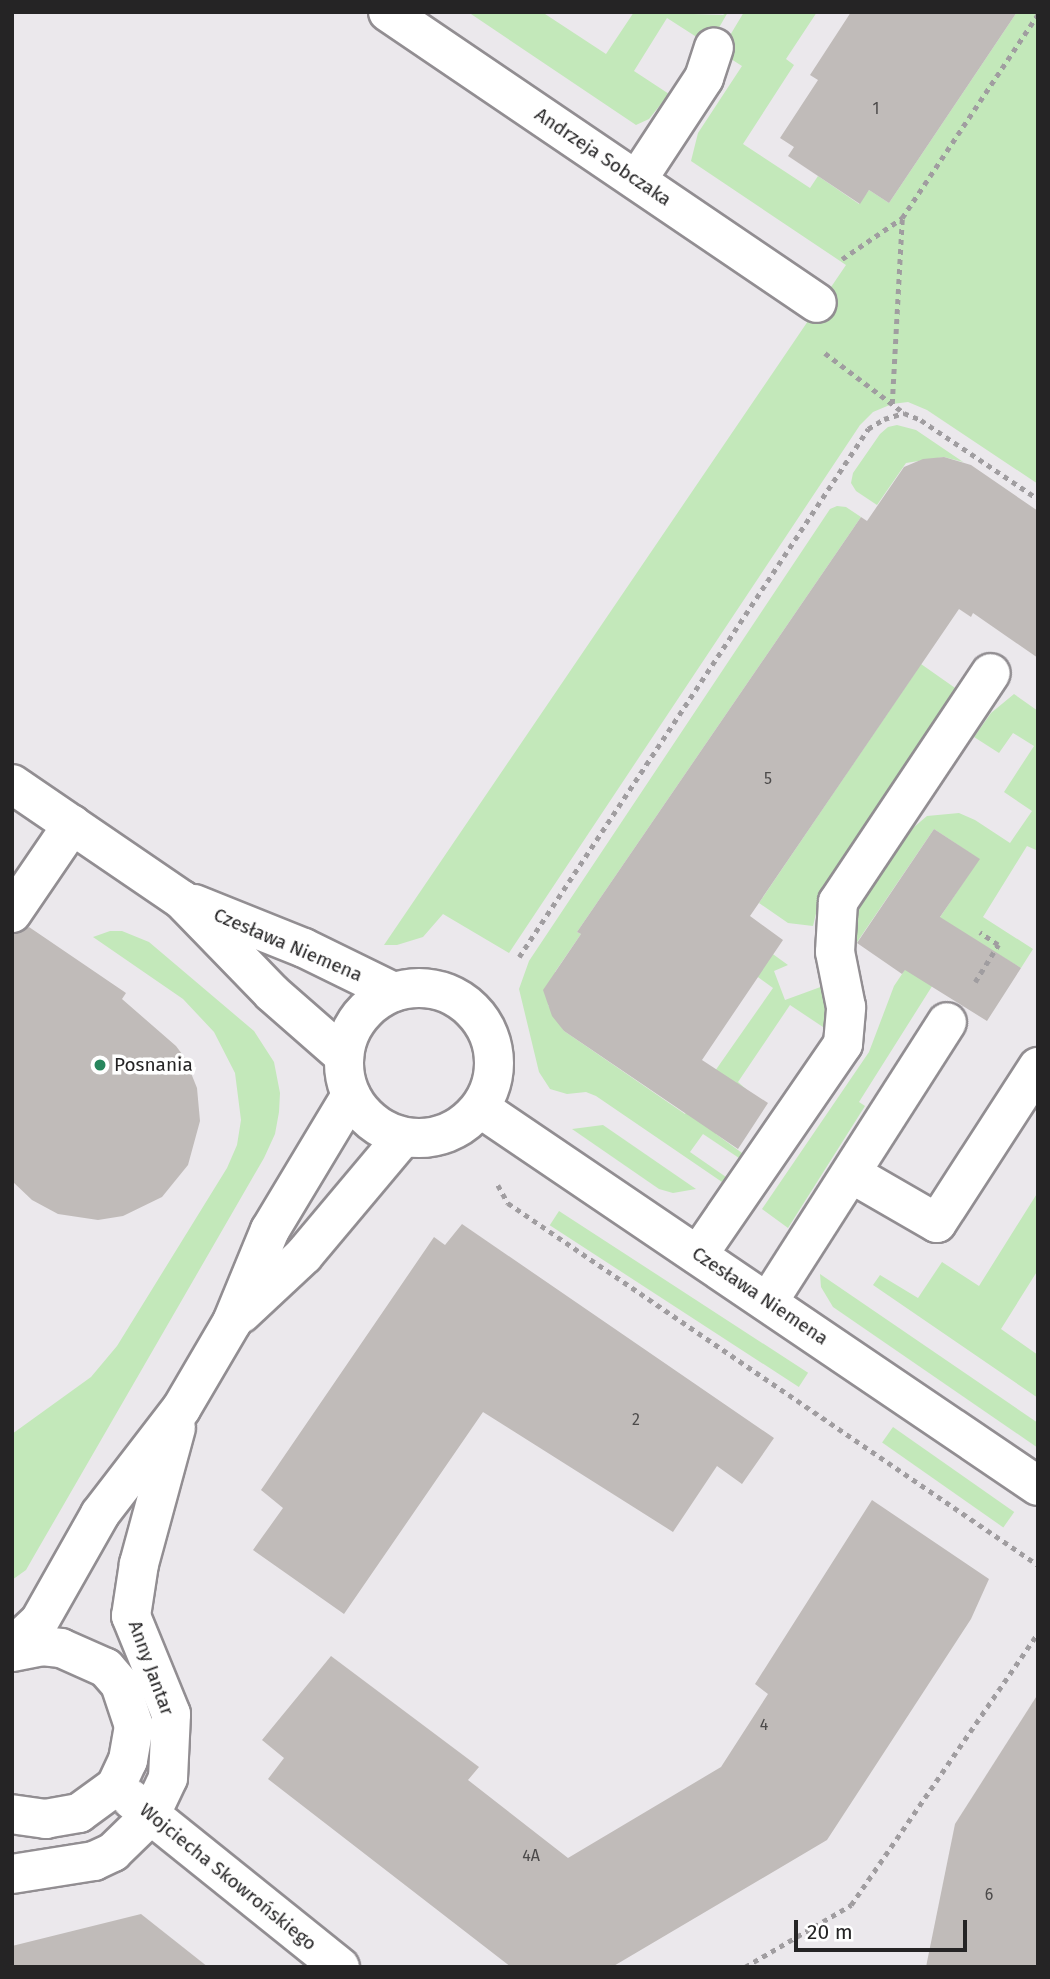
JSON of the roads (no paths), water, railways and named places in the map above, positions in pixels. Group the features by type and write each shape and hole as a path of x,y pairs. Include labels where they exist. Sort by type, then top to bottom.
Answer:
{"street":[{"name":"Andrzeja Sobczaka","path":"388,12 817,303"},
{"path":"637,180 704,78 714,48"},
{"path":"698,1255 843,1044 846,1007 835,952 838,902 991,673"},
{"name":"Czesława Niemena","path":"12,784 181,900 272,993 344,1055"},
{"path":"12,913 72,825"},
{"name":"Czesława Niemena","path":"181,900 304,948 394,992"},
{"path":"415,988 437,989 457,998 475,1011 487,1030 494,1051 495,1073 489,1093 480,1108 461,1127 441,1136 402,1137 377,1126 362,1112 351,1095 345,1076 344,1055 349,1036 358,1018 374,1003 394,992 415,988"},
{"path":"768,1302 947,1022"},
{"path":"852,1174 937,1223 1038,1066"},
{"name":"Anny Jantar","path":"12,1650 39,1622 100,1514 181,1409 232,1322 270,1230 351,1095"},
{"name":"Czesława Niemena","path":"480,1108 1038,1486"},
{"name":"Anny Jantar","path":"232,1322 304,1255 402,1137"},
{"name":"Anny Jantar","path":"12,1874 94,1861 113,1852 150,1816 169,1778 171,1714 131,1616 139,1564 181,1409"},
{"name":"Anny Jantar","path":"12,1650 42,1646 61,1648 106,1668 120,1684 134,1726 128,1760 116,1786"},
{"path":"12,1814 46,1819 79,1813 116,1786"},
{"name":"Wojciecha Skowrońskiego","path":"116,1786 340,1967"}],"place":[{"name":"Posnania","path":"100,1065"}]}
